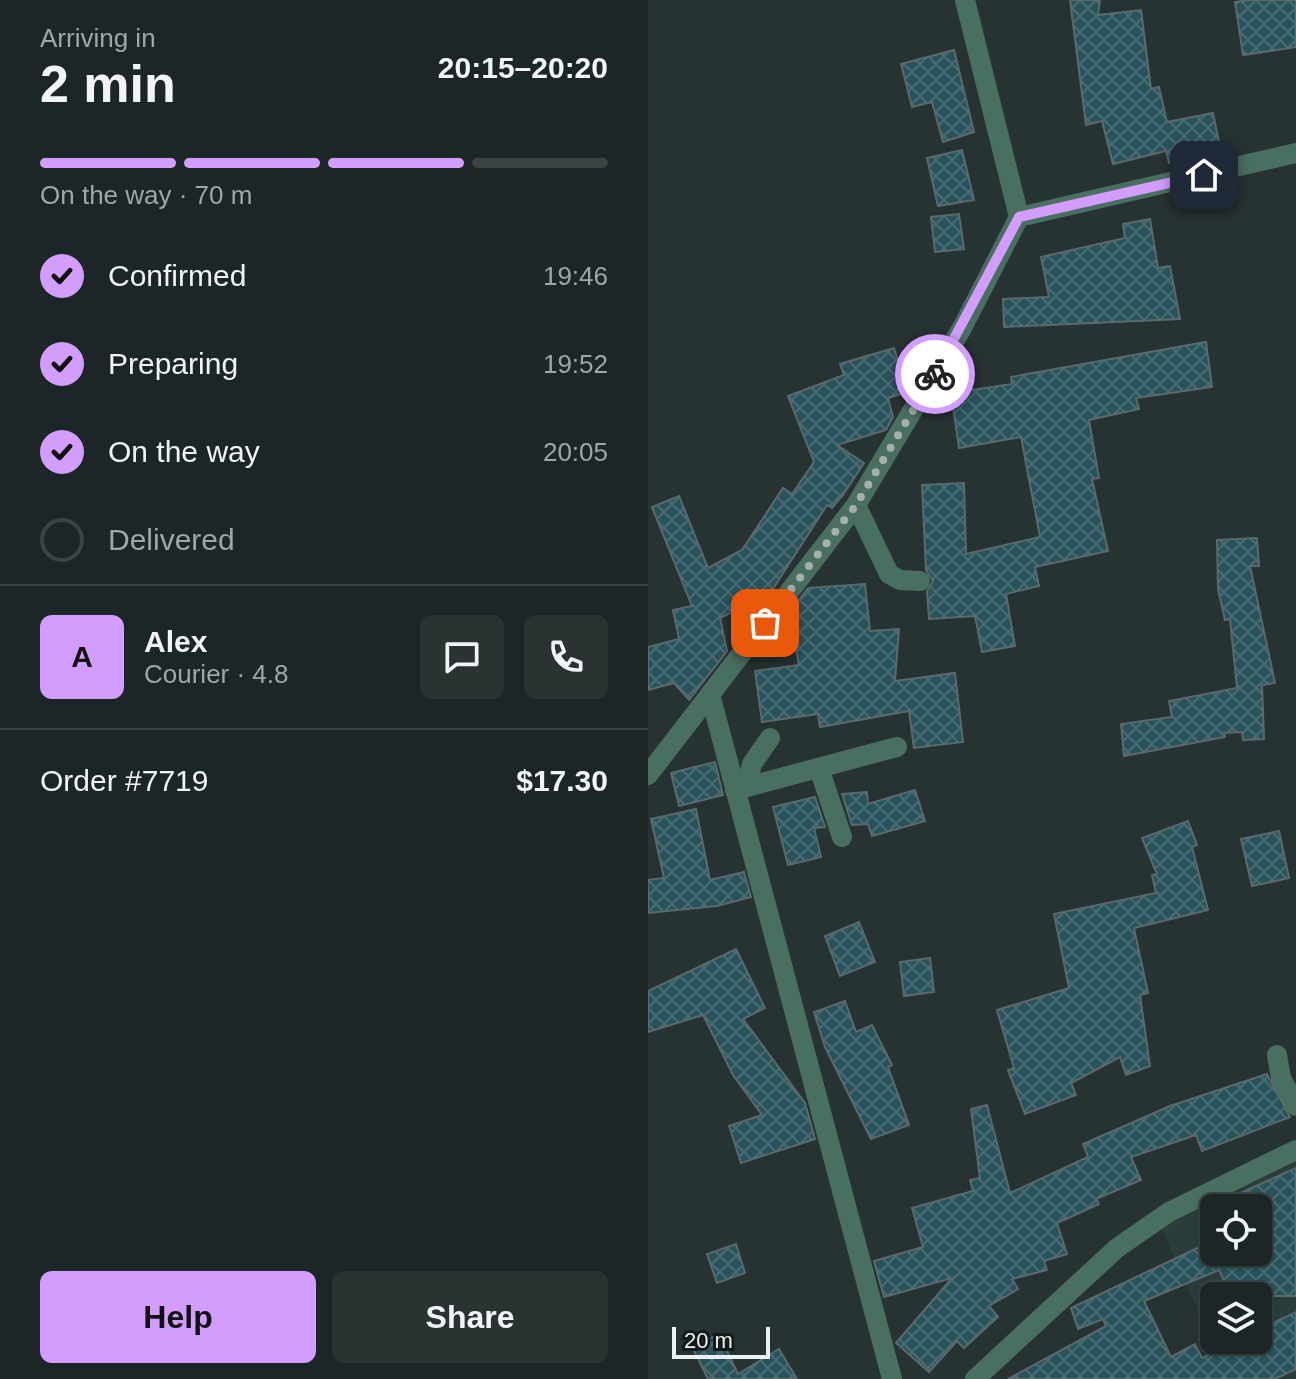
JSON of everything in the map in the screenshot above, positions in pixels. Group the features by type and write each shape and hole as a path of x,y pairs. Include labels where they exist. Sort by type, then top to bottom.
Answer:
{"street":[{"path":"648,775 856,505 962,328 1019,217 965,0"},
{"path":"1019,217 1296,153"},
{"path":"856,505 889,574 900,580 920,581"},
{"path":"710,694 741,788 892,1379"},
{"path":"741,788 752,764 770,738"},
{"path":"741,788 897,747"},
{"path":"819,768 842,837"},
{"path":"1277,1055 1281,1078 1296,1106"},
{"path":"975,1379 1117,1248 1169,1212 1296,1150"}],"shaded area":[{"path":"1296,1162 1296,1379 1228,1379 1217,1354 1272,1354 1272,1282 1200,1282 1200,1316 1160,1225 1200,1206 1200,1266 1272,1266 1272,1194 1227,1194"}],"building":[{"path":"1070,0 1100,0 1098,15 1141,10 1151,89 1159,87 1167,122 1213,113 1221,152 1169,163 1166,151 1113,164 1102,121 1086,125"},
{"path":"1296,0 1296,47 1243,55 1235,2"},
{"path":"954,50 974,132 943,142 932,102 912,107 901,64"},
{"path":"962,150 974,200 938,206 927,158"},
{"path":"959,214 964,249 935,252 931,217"},
{"path":"1150,219 1158,268 1170,266 1180,319 1004,327 1003,299 1049,297 1041,257 1125,238 1123,224"},
{"path":"1206,342 1212,387 1136,398 1139,409 1089,420 1099,478 1092,479 1108,551 1035,567 1039,586 1006,594 1015,646 982,652 975,616 929,619 927,591 933,581 926,570 922,485 964,483 966,554 1040,537 1021,437 959,448 951,393 1012,384 1011,377"},
{"path":"894,348 908,392 888,398 893,417 886,430 837,445 864,463 843,495 832,508 827,505 771,592 720,618 727,651 689,700 674,683 648,690 648,647 679,639 673,610 692,606 652,507 679,496 708,568 742,550 783,488 792,494 814,462 788,396 844,375 840,364"},
{"path":"1257,538 1259,566 1250,566 1275,683 1262,685 1264,739 1243,740 1242,732 1224,733 1225,737 1124,756 1121,724 1172,717 1169,701 1237,688 1230,619 1225,620 1218,589 1217,540"},
{"path":"865,584 870,631 899,629 895,681 955,673 963,742 914,748 909,711 820,727 818,714 762,722 755,671 799,665 789,613 808,588"},
{"path":"715,762 723,795 679,806 671,773"},
{"path":"915,790 925,821 872,836 868,824 852,825 842,794 867,792 868,804"},
{"path":"815,797 825,827 814,828 821,857 788,865 773,807"},
{"path":"696,809 710,880 744,872 751,897 717,906 648,913 648,880 664,878 651,819"},
{"path":"1188,821 1197,845 1192,847 1208,910 1134,928 1148,993 1140,995 1150,1066 1126,1075 1120,1057 1071,1083 1076,1095 1025,1114 1008,1070 1014,1068 997,1010 1069,988 1054,914 1156,893 1152,875 1157,874 1142,838"},
{"path":"1279,831 1289,878 1252,886 1241,839"},
{"path":"859,922 875,962 840,976 825,936"},
{"path":"736,949 765,1008 743,1019 805,1103 815,1139 741,1163 729,1126 762,1115 733,1075 703,1015 648,1032 648,991"},
{"path":"930,958 934,992 904,996 900,962"},
{"path":"845,1001 856,1032 872,1025 892,1065 888,1067 909,1125 871,1139 825,1047 814,1012"},
{"path":"1267,1074 1290,1117 1202,1151 1196,1135 1131,1157 1141,1180 1096,1199 1099,1204 1057,1223 1067,1254 1044,1261 1047,1270 1012,1279 1018,1289 989,1306 998,1317 964,1348 957,1341 929,1372 896,1343 952,1278 884,1297 874,1261 923,1247 912,1208 973,1191 970,1180 980,1178 971,1109 987,1105 1010,1193 1088,1157 1083,1144 1170,1106"},
{"path":"1296,1168 1296,1296 1272,1296 1272,1282 1225,1282 1219,1270 1144,1301 1171,1357 1195,1344 1202,1358 1210,1354 1272,1354 1272,1323 1296,1312 1296,1369 1275,1379 1008,1379 1106,1326 1103,1319 1078,1329 1071,1308 1200,1247 1200,1266 1272,1266 1272,1194 1238,1194"},
{"path":"736,1244 745,1273 717,1283 707,1254"},
{"path":"719,1334 738,1374 779,1349 797,1379 708,1379 692,1347"}],"way so far":[{"path":"765,623 856,505 935,374"}],"route":[{"path":"935,374 1019,217 1204,175"}]}
